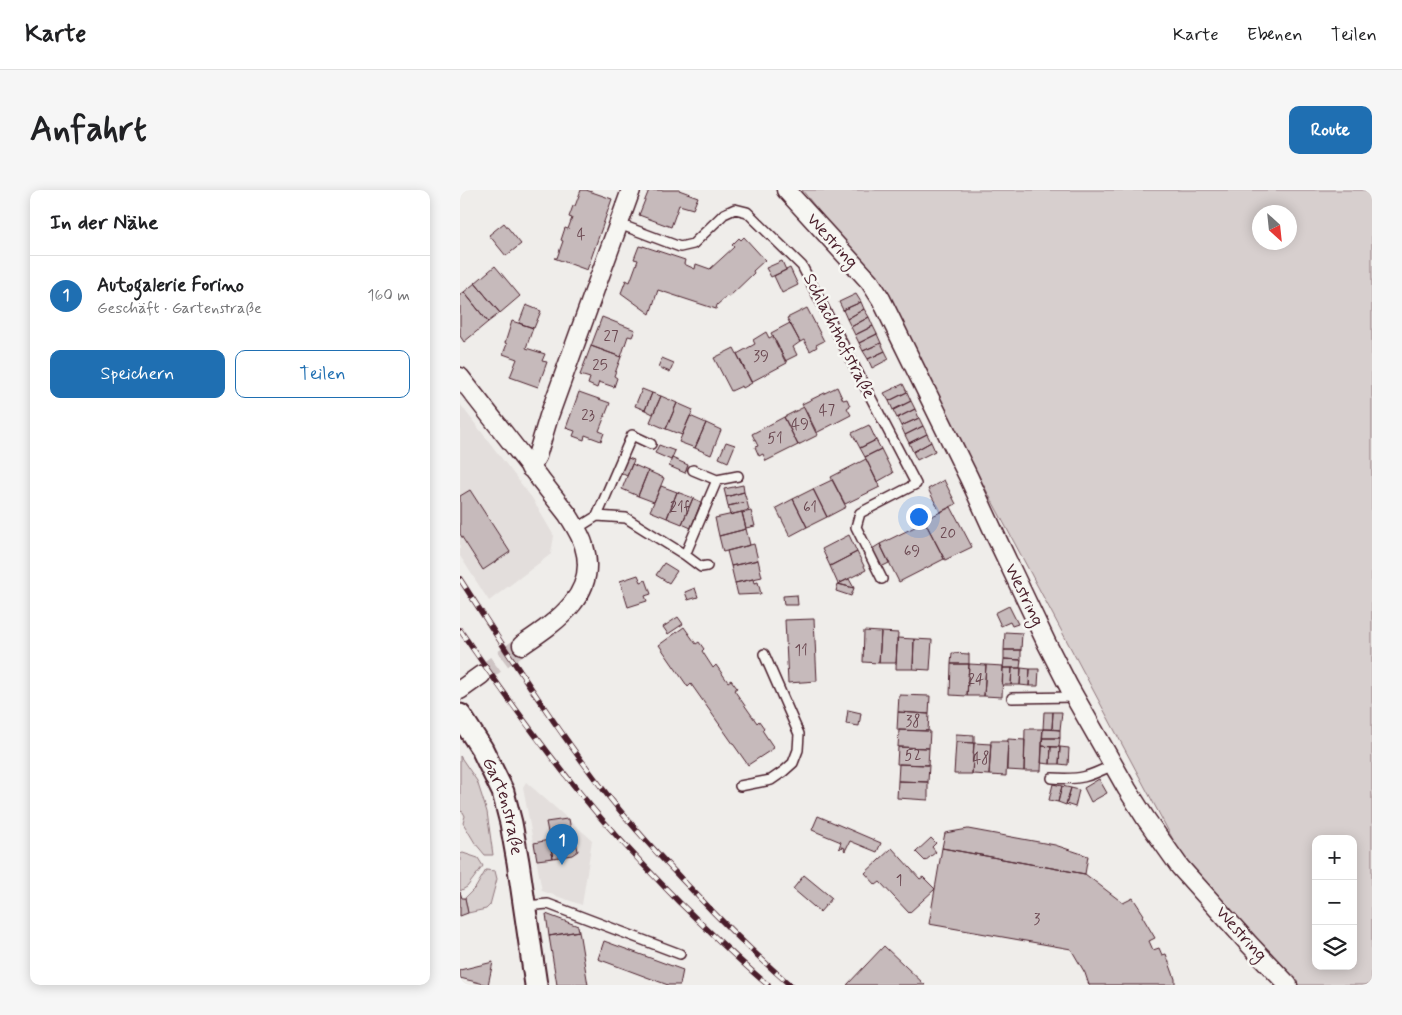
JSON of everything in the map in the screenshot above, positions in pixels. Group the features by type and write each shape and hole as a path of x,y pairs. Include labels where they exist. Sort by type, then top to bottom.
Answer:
{"street":[{"path":"530,468 537,456 549,416 631,190"},
{"name":"Westring","path":"786,190 870,282 881,299 969,478 1047,644 1146,819 1180,867 1288,985"},
{"path":"460,377 556,499 584,544 587,557 584,583 580,594 566,612 545,630 522,645"},
{"path":"460,690 481,675"},
{"name":"Gartenstraße","path":"460,715 482,748 504,792 514,835 536,985"}],"lane":[{"name":"Schlachthofstraße","path":"619,224 680,247 693,244 724,214 735,209 747,212 802,266 916,484 860,513 856,527 882,580"},
{"path":"576,529 597,516 632,435 651,444"},
{"path":"692,470 717,480 738,476"},
{"path":"684,555 717,480"},
{"path":"597,516 626,518 702,567 706,566"},
{"path":"740,786 770,780 784,772 793,763 798,750 799,734 764,654"},
{"path":"1012,698 1076,697"},
{"path":"1052,778 1072,780 1082,778 1114,765"},
{"path":"524,906 548,904 680,954"}],"shaded area":[{"path":"802,190 1372,190 1372,981 1368,985 1298,985 1263,950 1185,862 874,280"},
{"path":"460,404 532,498 554,536 551,554 489,601 460,556"},
{"path":"460,756 477,781 487,812 493,855 485,855 463,823 465,816 460,811"},
{"path":"526,782 592,840 582,905 542,891 523,787"},
{"path":"463,853 478,858 483,866 467,887 460,891 460,854"},
{"path":"486,870 495,871 497,879 490,905 486,909 468,913 465,898 476,887"}],"building":[{"path":"581,190 612,199 587,270 554,258 557,258 565,228 568,229 572,218 569,217"},
{"path":"649,190 679,190 698,197 693,209 679,205 671,227 639,215"},
{"path":"504,223 521,244 506,256 489,235"},
{"path":"744,237 765,260 729,297 727,296 717,305 716,309 658,290 650,314 621,293 626,280 630,282 638,260 634,259 639,246 685,260 684,264 695,269 696,264 710,269 734,247 732,245 739,238 741,240"},
{"path":"782,261 786,270 771,277 766,268"},
{"path":"495,266 520,296 500,313 475,283"},
{"path":"790,268 798,285 782,293 774,276"},
{"path":"475,283 500,313 488,322 464,292"},
{"path":"464,292 488,322 464,342 460,336 460,295"},
{"path":"856,294 861,302 843,310 839,302"},
{"path":"861,302 864,309 847,319 843,310"},
{"path":"526,305 541,311 534,328 519,323"},
{"path":"807,308 824,341 810,351 804,340 800,342 787,318"},
{"path":"864,309 869,317 851,327 847,319"},
{"path":"602,317 635,330 632,337 628,336 621,357 591,346"},
{"path":"869,317 873,326 855,335 851,327"},
{"path":"512,321 533,328 526,348 545,354 542,361 547,362 538,387 510,377 517,359 503,354"},
{"path":"790,323 800,342 793,347 797,355 785,361 771,333"},
{"path":"873,326 877,334 859,343 855,335"},
{"path":"766,332 769,338 773,336 787,363 751,382 737,354 755,344 753,340"},
{"path":"877,334 881,343 863,351 859,343"},
{"path":"881,343 885,351 868,359 863,351"},
{"path":"591,346 621,357 614,376 617,378 614,387 599,382 597,388 588,384 590,378 580,375"},
{"path":"734,348 752,383 731,391 714,358"},
{"path":"885,351 889,359 872,368 868,359"},
{"path":"662,358 674,363 670,372 658,367"},
{"path":"903,384 907,392 889,401 884,393"},
{"path":"837,387 843,400 847,399 850,406 847,408 851,415 816,433 802,404"},
{"path":"642,389 652,393 645,410 635,406"},
{"path":"579,392 610,403 599,431 604,433 601,441 585,435 584,440 573,436 575,431 566,428"},
{"path":"907,392 911,401 893,410 889,401"},
{"path":"652,393 661,396 653,414 645,410"},
{"path":"661,396 677,403 666,429 650,422"},
{"path":"911,401 915,409 897,418 893,410"},
{"path":"677,403 693,410 682,435 666,429"},
{"path":"804,407 818,435 798,445 784,417"},
{"path":"915,409 919,418 901,426 897,418"},
{"path":"690,416 706,423 695,448 679,442"},
{"path":"784,417 798,445 766,461 763,454 759,456 755,447 758,446 752,434"},
{"path":"919,418 923,426 905,435 901,426"},
{"path":"706,423 721,430 711,455 695,448"},
{"path":"869,425 876,440 860,448 852,433"},
{"path":"923,426 927,434 909,443 905,435"},
{"path":"927,434 931,442 913,452 909,443"},
{"path":"876,440 881,449 865,457 860,448"},
{"path":"726,442 735,445 728,462 719,458"},
{"path":"931,442 935,451 917,460 913,452"},
{"path":"659,445 675,451 671,460 655,453"},
{"path":"881,449 893,473 877,482 865,457"},
{"path":"625,457 634,460 627,476 619,472"},
{"path":"672,458 688,465 685,473 669,466"},
{"path":"866,459 880,487 845,504 831,477"},
{"path":"632,464 648,471 638,496 622,489"},
{"path":"648,471 664,478 654,502 638,496"},
{"path":"832,480 846,507 827,517 813,489"},
{"path":"944,480 956,504 940,512 928,489"},
{"path":"743,485 744,492 726,497 724,489"},
{"path":"661,486 677,492 667,518 650,511"},
{"path":"813,489 827,517 807,527 793,499"},
{"path":"470,490 510,552 483,570 460,534 460,496"},
{"path":"677,492 693,498 682,524 667,518"},
{"path":"744,492 747,502 728,506 726,497"},
{"path":"693,498 701,502 691,528 682,524"},
{"path":"793,499 807,527 790,536 776,508"},
{"path":"747,502 749,510 730,515 728,506"},
{"path":"951,507 972,547 945,560 924,520"},
{"path":"751,511 755,526 746,528 742,513"},
{"path":"742,512 746,529 719,536 715,518"},
{"path":"925,522 944,559 899,582 880,544"},
{"path":"746,529 750,545 723,552 719,536"},
{"path":"849,535 857,552 830,566 822,549"},
{"path":"754,544 758,560 731,566 727,551"},
{"path":"880,544 889,563 881,567 872,549"},
{"path":"857,552 866,570 838,584 830,566"},
{"path":"758,560 762,577 735,583 731,566"},
{"path":"664,563 677,571 669,583 656,575"},
{"path":"638,575 641,582 646,580 651,594 645,596 647,601 628,607 620,581"},
{"path":"753,579 754,583 758,582 761,594 738,595 735,583"},
{"path":"849,579 854,588 838,584"},
{"path":"838,584 854,588 851,596 836,591"},
{"path":"695,588 698,597 688,600 685,592"},
{"path":"797,595 798,605 784,605 783,596"},
{"path":"1009,606 1018,624 1012,626 1010,622 1001,626 995,613"},
{"path":"678,617 683,624 668,634 663,627"},
{"path":"814,619 817,681 788,683 785,620"},
{"path":"684,627 696,644 699,642 704,649 702,651 713,668 716,665 728,682 731,680 737,688 734,690 757,723 759,721 764,728 762,730 774,748 748,765 691,684 688,687 659,645"},
{"path":"864,631 881,632 879,663 863,662"},
{"path":"881,632 898,633 896,663 879,663"},
{"path":"1005,632 1022,633 1021,650 1004,650"},
{"path":"897,638 914,639 913,669 896,669"},
{"path":"914,639 932,640 930,670 913,669"},
{"path":"1004,650 1021,650 1021,660 1004,659"},
{"path":"952,653 969,654 969,664 951,664"},
{"path":"1004,659 1021,660 1020,668 1003,668"},
{"path":"951,664 969,664 967,696 950,695"},
{"path":"969,664 986,665 984,696 967,696"},
{"path":"986,665 1003,666 1002,697 984,696"},
{"path":"1003,668 1012,668 1011,685 1002,685"},
{"path":"1012,668 1021,668 1020,685 1011,685"},
{"path":"1021,668 1030,669 1029,686 1020,685"},
{"path":"1030,669 1039,669 1038,686 1029,686"},
{"path":"899,695 930,696 929,714 898,712"},
{"path":"848,710 861,713 859,726 846,724"},
{"path":"898,712 929,714 928,731 897,730"},
{"path":"1044,712 1053,712 1052,729 1043,729"},
{"path":"1053,712 1062,712 1060,730 1052,729"},
{"path":"1025,729 1043,729 1041,771 1024,771"},
{"path":"1043,729 1060,730 1060,738 1042,738"},
{"path":"899,730 930,731 929,748 898,747"},
{"path":"956,734 974,735 974,743 956,742"},
{"path":"1042,738 1060,738 1059,747 1042,746"},
{"path":"1008,739 1025,740 1024,771 1007,770"},
{"path":"991,741 1008,741 1006,776 989,775"},
{"path":"956,742 974,743 972,774 954,774"},
{"path":"974,743 991,744 989,775 972,774"},
{"path":"1042,746 1051,747 1050,764 1041,763"},
{"path":"898,747 929,748 928,765 897,764"},
{"path":"1051,747 1060,747 1059,764 1050,764"},
{"path":"1060,747 1069,748 1068,765 1059,764"},
{"path":"899,764 929,765 928,782 898,781"},
{"path":"1099,779 1107,793 1091,802 1084,788"},
{"path":"898,781 928,782 928,800 897,798"},
{"path":"1053,784 1062,786 1058,802 1049,800"},
{"path":"1062,786 1071,788 1066,805 1058,802"},
{"path":"1071,788 1079,790 1075,807 1066,804"},
{"path":"818,816 881,843 877,852 850,841 845,851 845,848 841,847 840,849 841,842 812,830"},
{"path":"569,819 572,836 575,836 578,851 572,855 553,858 546,822"},
{"path":"968,829 1055,845 1088,856 1085,874 942,848 945,833"},
{"path":"931,838 936,843 932,847 936,852 925,861 916,852"},
{"path":"549,840 553,858 537,860 534,843"},
{"path":"892,848 920,879 923,877 935,889 909,913 880,882 876,885 865,873"},
{"path":"942,848 1085,874 1123,903 1133,898 1155,938 1149,941 1153,950 1159,948 1162,955 1166,954 1175,979 1175,985 1089,985 1085,973 1071,949 929,924"},
{"path":"804,875 832,898 820,912 793,889"},
{"path":"460,892 462,898 465,898 468,913 460,916"},
{"path":"546,914 578,926 579,931 549,936"},
{"path":"579,931 588,985 557,985 549,936"},
{"path":"604,941 683,970 680,985 668,985 598,959"},
{"path":"884,946 925,985 847,985"},
{"path":"493,962 488,985 460,978 460,970"}],"tunnel":[{"path":"481,675 522,645"}],"railway":[{"path":"460,579 551,717 619,810 718,917 790,985"},
{"path":"460,630 508,699 604,822 679,902 768,985"}],"place":[{"name":"Autogalerie Forino","path":"562,865"}]}
